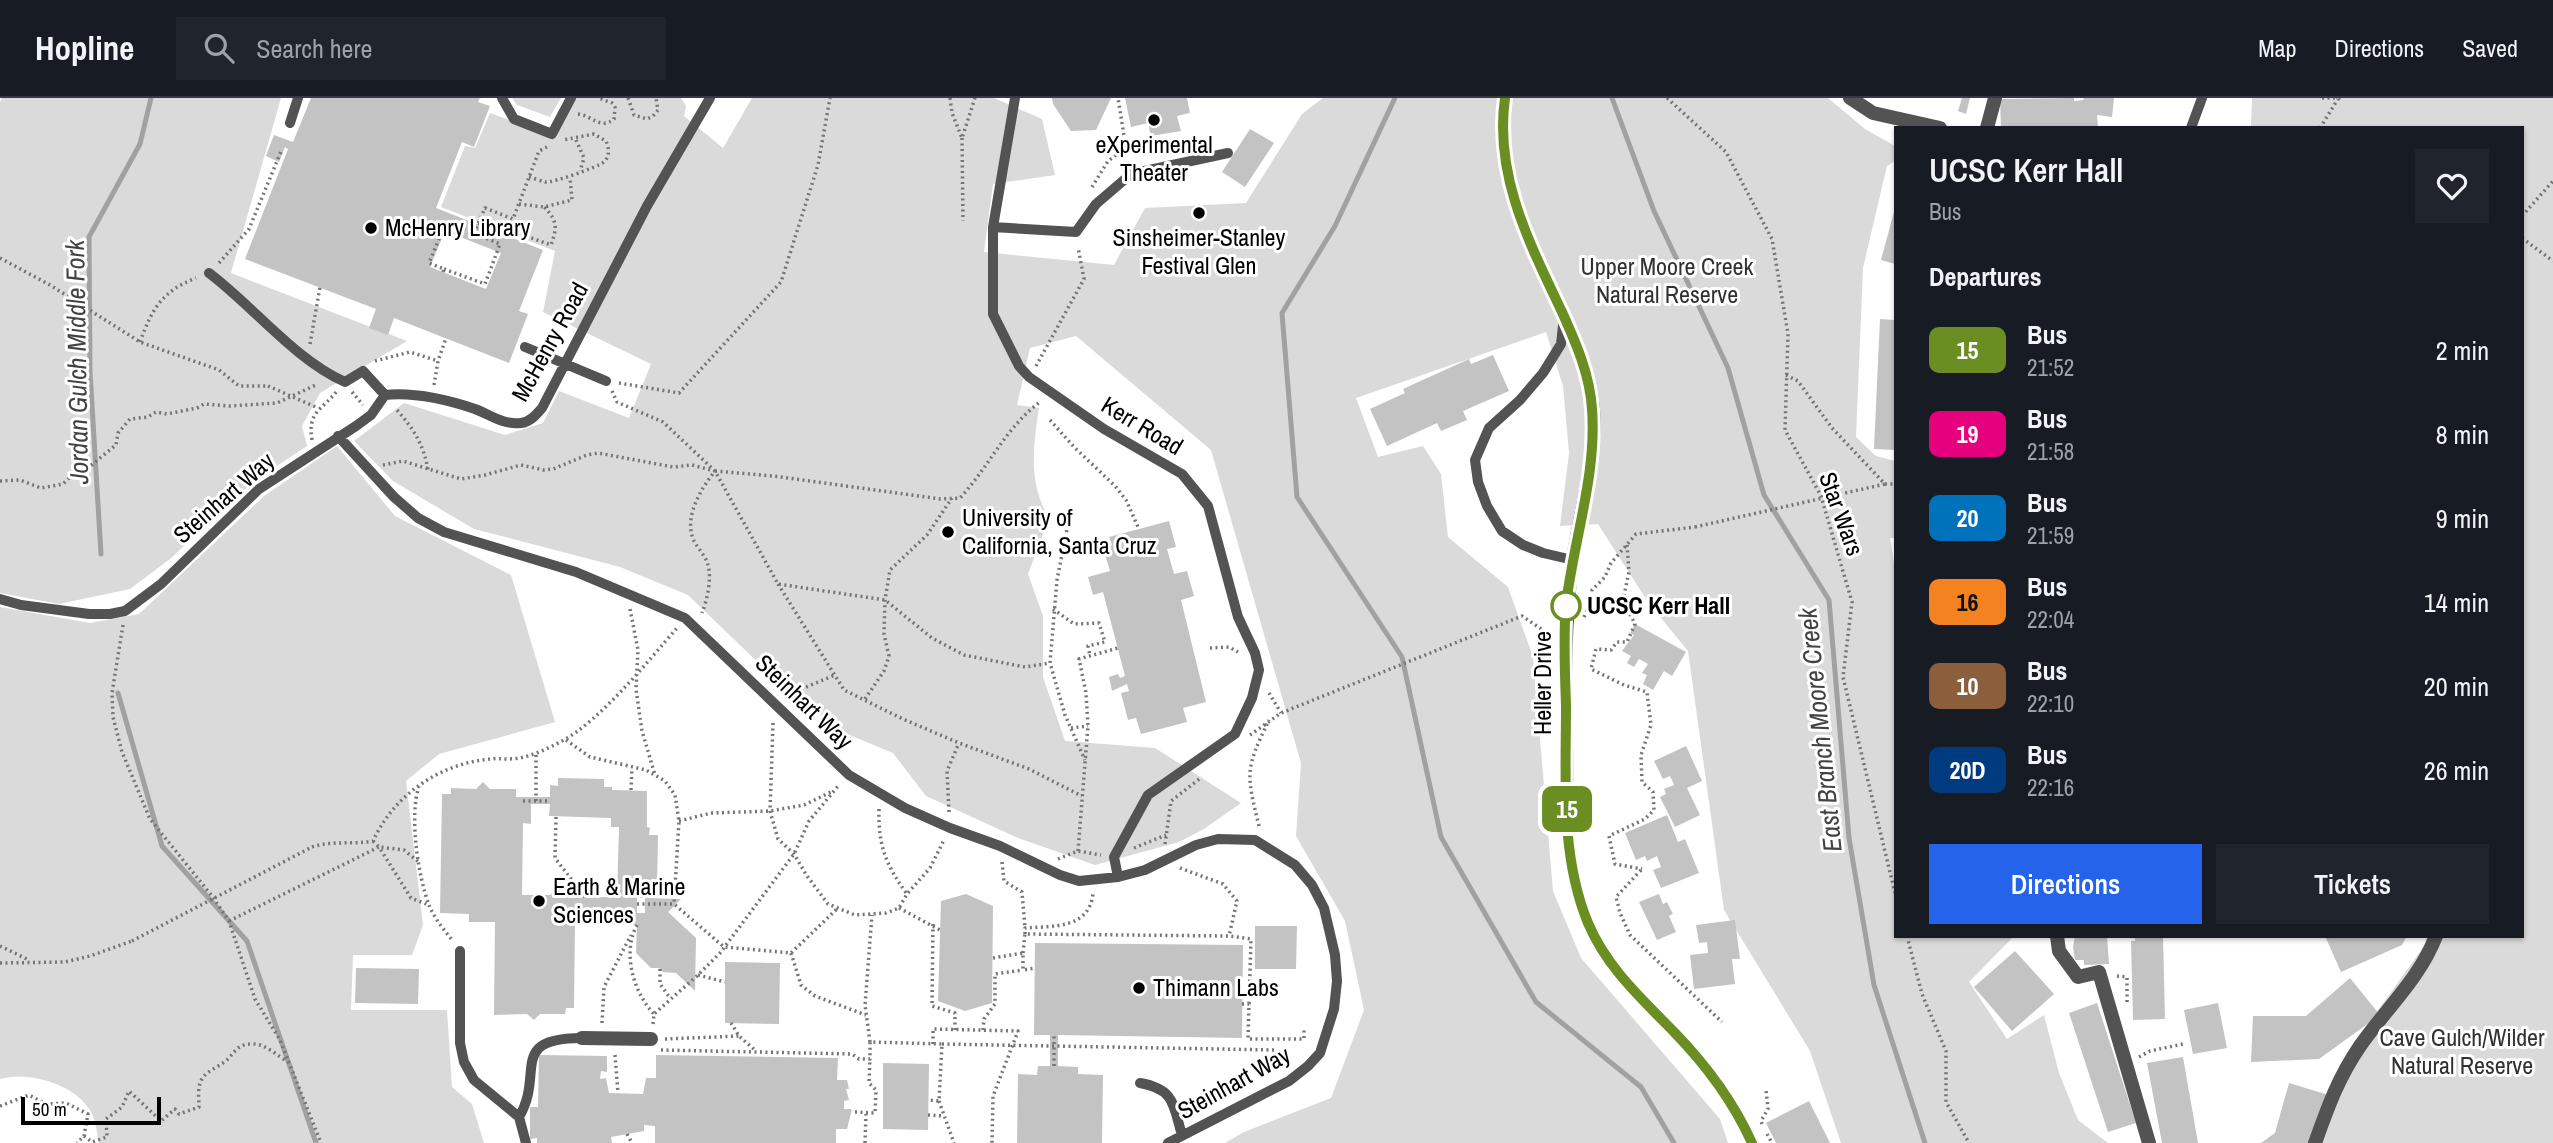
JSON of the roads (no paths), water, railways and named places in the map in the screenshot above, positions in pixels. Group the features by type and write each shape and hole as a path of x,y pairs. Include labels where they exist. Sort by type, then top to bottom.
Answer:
{"main road":[{"name":"Heller Drive","path":"1505,98 1503,136 1511,195 1524,231 1585,368 1592,408 1591,459 1573,560 1565,632 1569,849 1580,900 1602,953 1619,977 1705,1066 1740,1116 1752,1143"}],"street":[{"path":"1850,98 1873,113 1931,126"},
{"path":"1988,126 1995,98"},
{"path":"2057,938 2059,951 2078,977 2099,972 2149,1143"},
{"path":"2315,1143 2338,1081 2362,1044 2429,955 2435,938"},
{"path":"582,1038 653,1045"}],"lane":[{"path":"290,122 298,98"},
{"path":"502,98 514,120 552,134 571,98"},
{"name":"McHenry Road","path":"384,395 405,393 431,397 474,409 505,423 524,423 534,417 542,408 592,315 647,206 710,98"},
{"name":"Kerr Road","path":"1015,98 993,228 993,314 1019,366 1030,377 1104,429 1182,474 1208,506 1238,617 1255,653 1259,670 1252,698 1235,734 1148,795 1114,857 1118,877"},
{"path":"2191,126 2202,98"},
{"path":"993,228 1076,232 1096,204 1131,174 1228,153"},
{"path":"209,273 307,358 333,377 345,382 362,371 384,395 371,415 338,436"},
{"path":"1564,317 1561,344 1543,373 1520,400 1489,428 1475,460 1478,482 1487,506 1502,531 1523,545 1573,560"},
{"path":"525,347 606,381"},
{"name":"Steinhart Way","path":"0,599 52,610 89,614 125,611 161,584 259,489 338,436 394,497 418,518 444,532 576,572 685,618 849,775 879,794 950,828 1000,846 1060,875 1079,881 1095,881 1145,870 1196,845 1218,839 1255,840 1295,865 1312,885 1324,908 1331,930 1337,981 1331,1024 1320,1054 1289,1081 1168,1143"},
{"path":"460,951 459,1011 464,1062 474,1080 519,1117 526,1143"},
{"path":"519,1117 527,1105 533,1054 544,1043 560,1038 582,1038"},
{"path":"1140,1083 1157,1086 1168,1095 1182,1135"}],"waterway":[{"name":"Jordan Gulch Middle Fork","path":"101,554 90,372 89,237 140,144 151,98"},
{"name":"East Branch Moore Creek","path":"1395,98 1335,226 1282,313 1297,497 1402,657 1441,837 1536,1002 1641,1087 1674,1143"},
{"name":"East Branch Moore Creek","path":"1612,98 1654,211 1728,368 1764,495 1829,600 1849,838 1874,985 1925,1143"},
{"name":"Jordan Gulch Middle Fork","path":"118,693 162,846 247,941 316,1143"}],"place":[{"name":"eXperimental Theater","path":"1154,120"},
{"name":"Sinsheimer-Stanley Festival Glen","path":"1199,213"},
{"name":"McHenry Library","path":"371,228"},
{"name":"University of California, Santa Cruz","path":"948,532"},
{"name":"UCSC Kerr Hall","path":"1566,606"},
{"name":"Earth & Marine Sciences","path":"539,901"},
{"name":"Thimann Labs","path":"1139,988"}],"park label":[{"name":"Upper Moore Creek Natural Reserve","path":"1667,281"},
{"name":"Cave Gulch/Wilder Natural Reserve","path":"2462,1052"}]}
